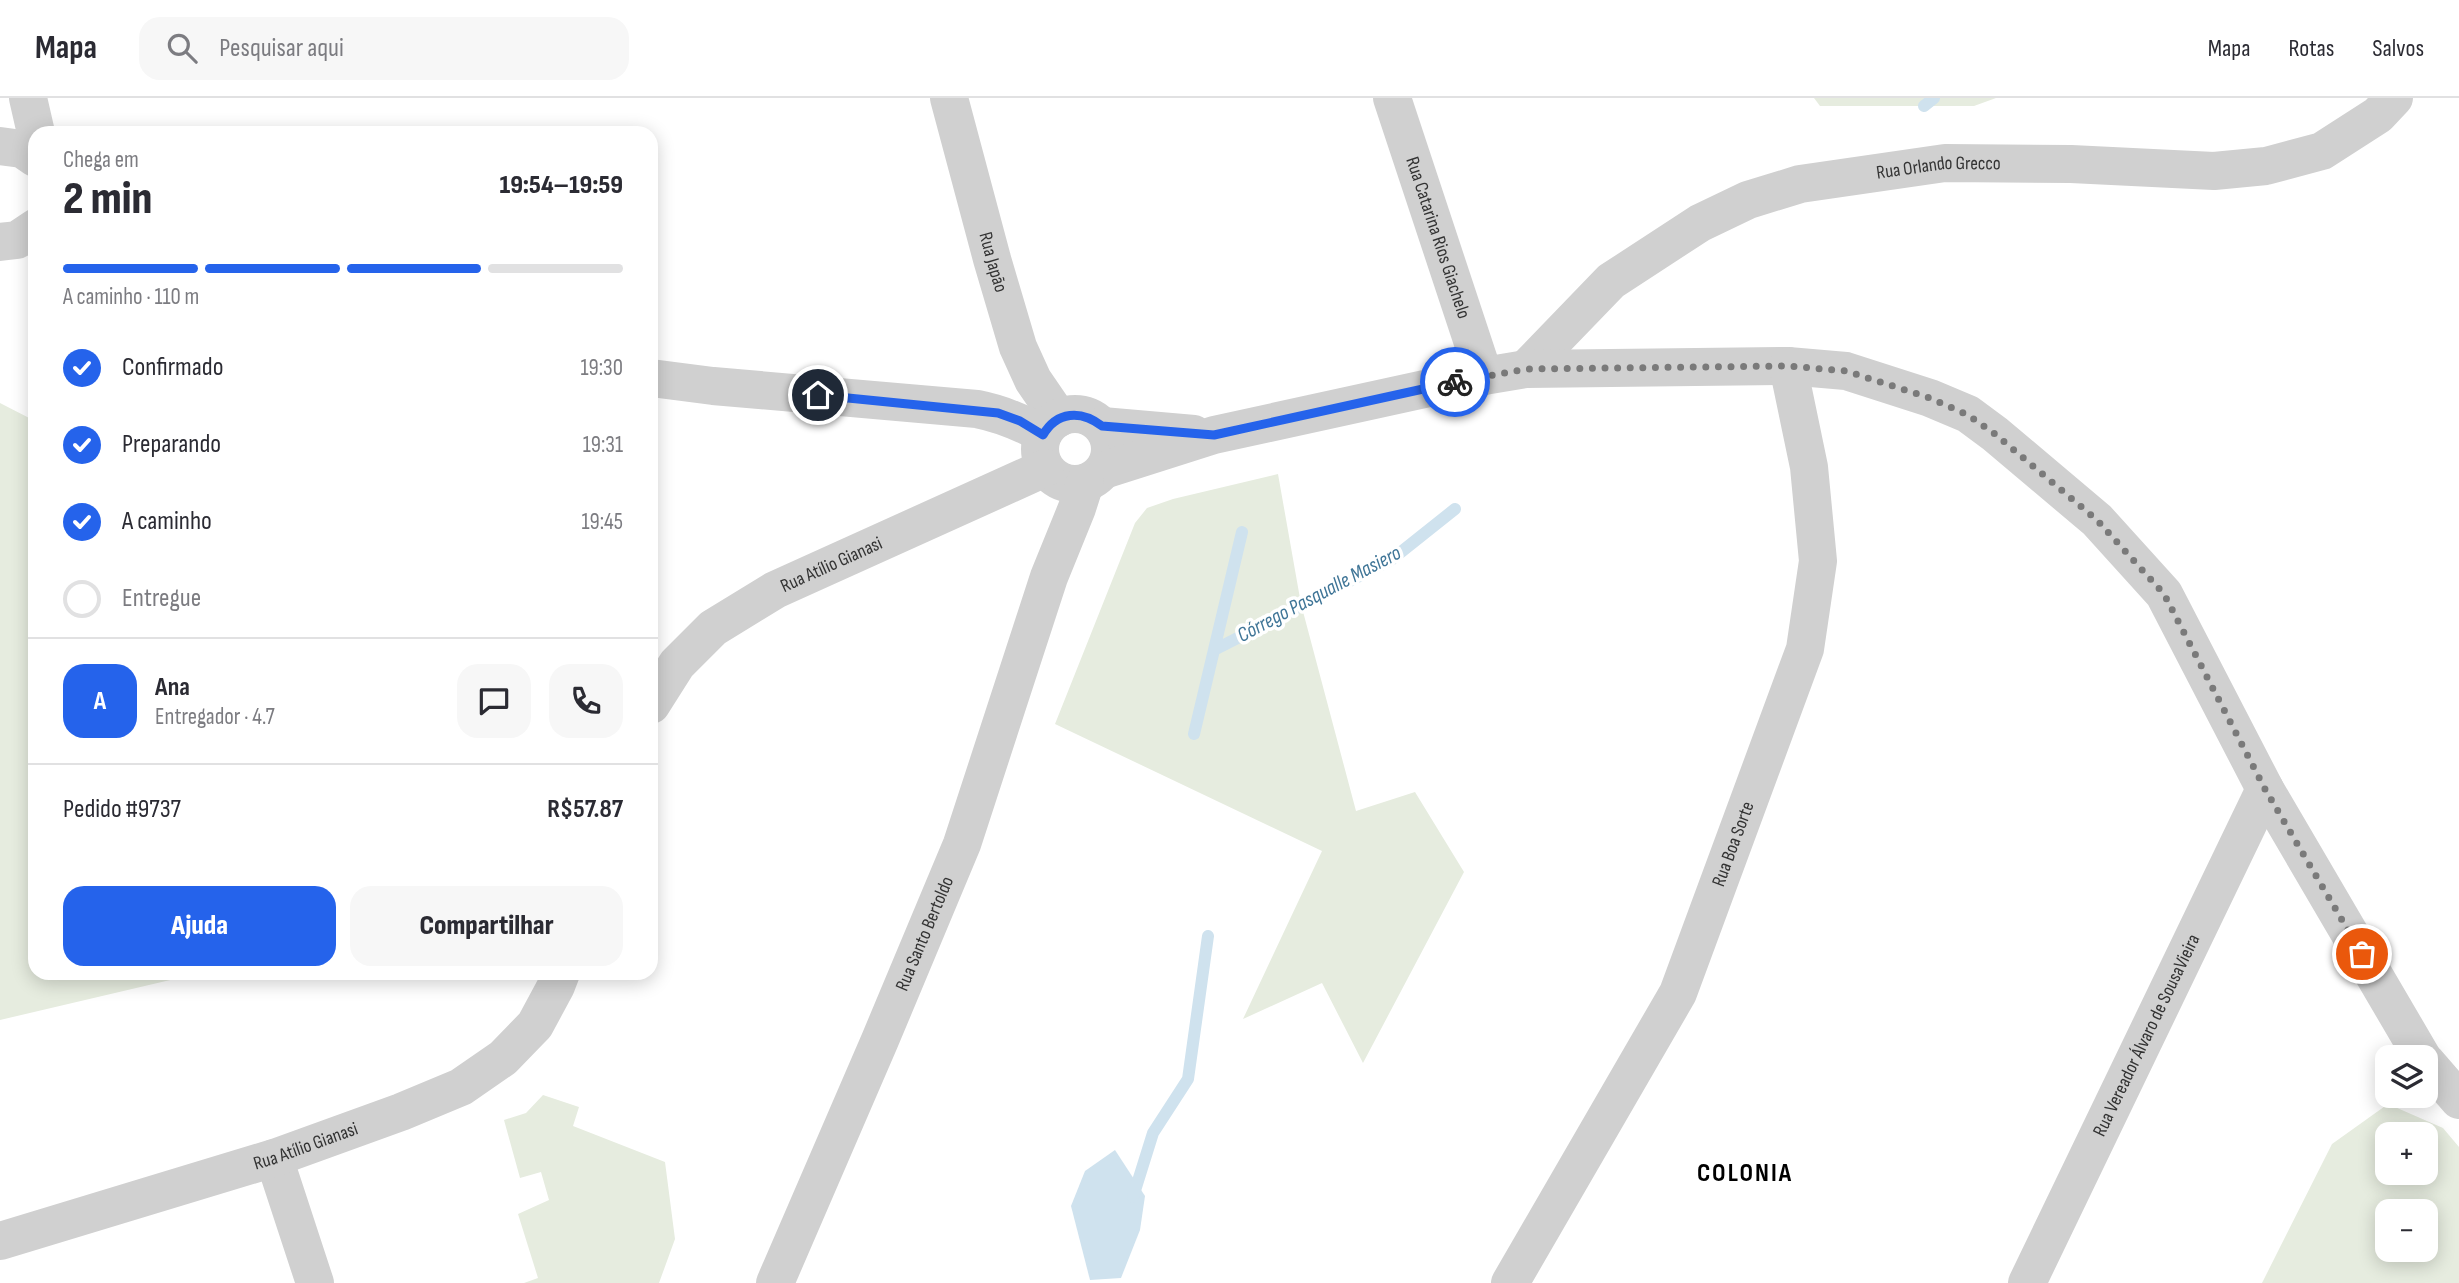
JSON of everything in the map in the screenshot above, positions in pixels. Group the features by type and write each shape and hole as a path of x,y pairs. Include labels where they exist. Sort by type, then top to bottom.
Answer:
{"street":[{"path":"28,98 34,126"},
{"name":"Rua Japão","path":"949,98 1018,347 1065,458"},
{"name":"Rua Catarina Rios Giachelo","path":"1392,98 1484,376"},
{"name":"Rua Orlando Grecco","path":"1526,369 1611,281 1700,223 1748,200 1800,184 1945,163 2071,164 2214,171 2266,166 2322,150 2378,115 2394,98"},
{"path":"0,146 22,149 28,153"},
{"path":"1065,458 1070,415 1081,415 1102,426 1214,435 1526,369 1788,366 1846,371 1930,398 1968,415 1995,434 2097,520 2164,594 2265,789 2423,1045"},
{"name":"Rua Boa Sorte","path":"1510,1283 1678,993 1805,649 1818,561 1809,467 1788,366"},
{"path":"658,379 998,413 1020,421 1065,458"},
{"name":"Rua Atílio Gianasi","path":"658,694 677,664 713,628 775,590 1065,458 1214,435"},
{"name":"Rua Santo Bertoldo","path":"775,1283 962,844 1049,577 1065,458"},
{"name":"Rua Vereador Álvaro de SousaVieira","path":"2027,1283 2265,789"},
{"name":"Rua Atílio Gianasi","path":"0,1241 274,1158 461,1087 503,1058 535,1025 558,980"},
{"path":"2438,1068 2459,1100"},
{"path":"274,1158 315,1283"}],"shaded area":[{"path":"1814,98 1996,98 1974,106 1820,106"},
{"path":"0,403 28,417 28,980 170,980 0,1020"},
{"path":"1278,474 1301,604 1356,811 1415,792 1464,872 1363,1063 1322,983 1243,1019 1322,851 1055,724 1135,523 1147,508 1173,499"},
{"path":"543,1095 579,1107 573,1126 665,1162 675,1239 659,1283 524,1283 538,1278 518,1214 549,1200 541,1172 520,1178 504,1120 526,1113"},
{"path":"2382,1108 2397,1108 2429,1122 2375,1122 2375,1185 2438,1185 2438,1126 2459,1147 2459,1283 2262,1283 2332,1144"}],"water":[{"path":"1115,1150 1145,1196 1140,1230 1121,1278 1090,1280 1071,1206 1085,1171"}],"waterway":[{"name":"Córrego Pasqualle Masiero","path":"1924,106 1934,98"},
{"name":"Córrego Pasqualle Masiero","path":"1214,650 1391,560 1455,509"},
{"name":"Córrego Pasqualle Masiero","path":"1194,734 1242,532"},
{"name":"Córrego Pasqualle Masiero","path":"1133,1197 1153,1133 1188,1079 1208,936"}],"way so far":[{"path":"1455,382 1526,369 1788,366 1846,371 1930,398 1968,415 1995,434 2097,520 2164,594 2265,789 2362,954"}],"district":[{"name":"COLONIA","path":"1745,1173"}],"route":[{"path":"818,395 977,409 1020,421 1043,435 1049,425 1059,418 1081,415 1102,426 1214,435 1455,382"}]}
